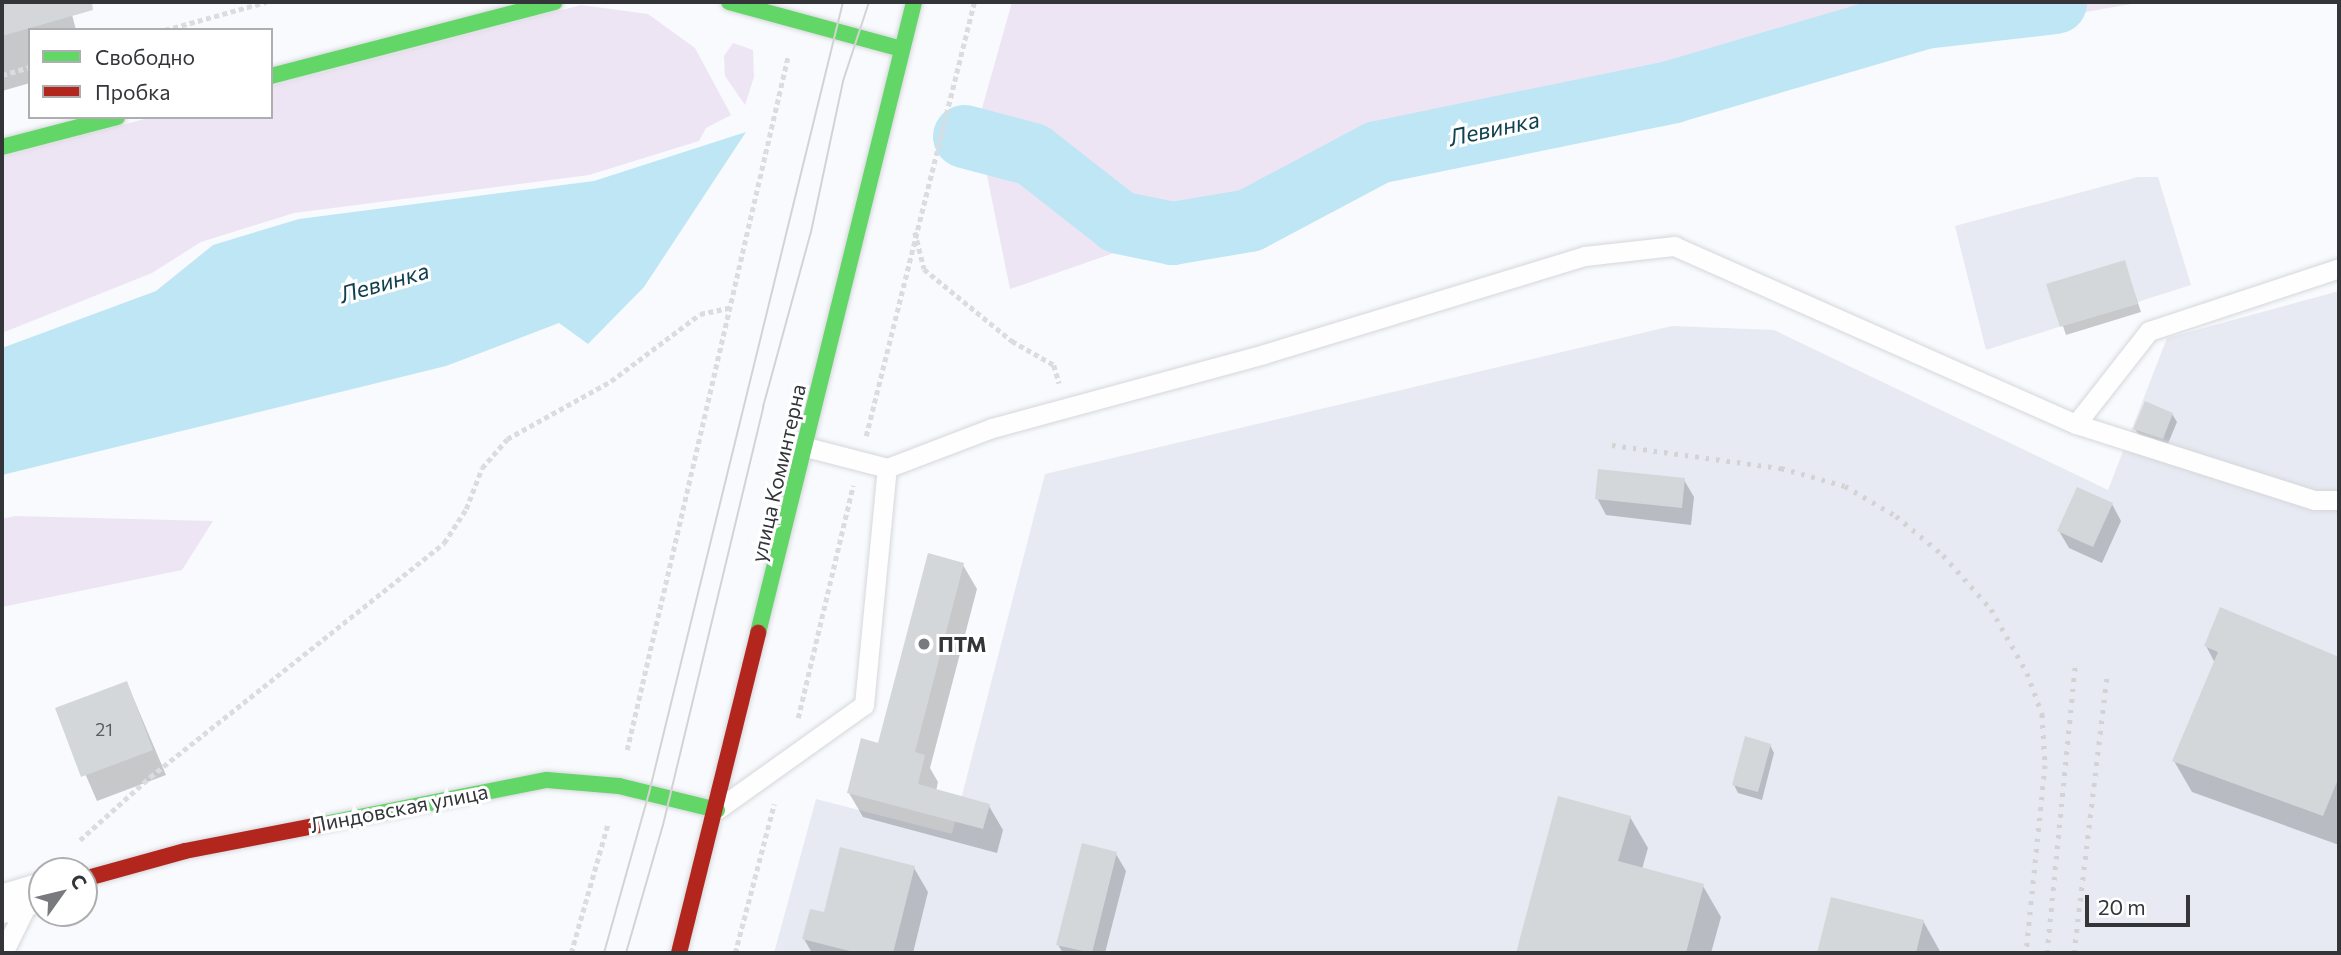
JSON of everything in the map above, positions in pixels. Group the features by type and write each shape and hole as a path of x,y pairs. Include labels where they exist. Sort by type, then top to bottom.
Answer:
{"street":[{"path":"273,75 555,2"},
{"path":"729,2 902,49"},
{"name":"улица Коминтерна","path":"679,953 717,810 914,2"},
{"path":"2,148 110,119"},
{"name":"Линдовская улица","path":"98,875 186,851 547,780 619,786 717,810"}],"lane":[{"path":"806,447 887,468 992,428 1264,354 1585,256 1674,246 2076,424 2314,500 2339,500"},
{"path":"2076,424 2149,331 2339,268"},
{"path":"717,810 864,705 887,468"},
{"path":"3,953 25,897"}],"path":[{"path":"172,28 266,2"},
{"path":"572,953 619,786 789,50 781,15"},
{"path":"2,75 28,68"},
{"path":"915,231 924,269 1012,341 1054,365 1065,408"},
{"path":"78,843 150,777 444,543 466,509 482,468 507,439 611,381 700,314 729,308"}],"shaded area":[{"path":"1012,2 2143,2 1749,70 1172,233 1010,289 977,126"},
{"path":"581,5 648,14 695,48 731,115 706,128 699,141 589,175 294,213 201,242 152,273 2,333 2,157 144,119 273,119 273,85"},
{"path":"733,43 753,50 754,77 745,105 725,76 724,56"},
{"path":"2138,177 2158,177 2191,285 1986,350 1955,226"},
{"path":"2339,291 2339,953 774,953 816,799 952,834 1045,474 1672,326 1774,330 2108,490 2167,338"},
{"path":"15,516 213,521 182,570 2,607 2,519"}],"water":[{"path":"746,132 644,287 588,344 559,323 446,366 2,475 2,348 156,291 213,245 299,219 594,181"}],"building":[{"path":"2,2 92,2 93,10 2,36"},
{"path":"2125,260 2138,304 2060,327 2046,284"},
{"path":"2145,401 2173,413 2163,439 2133,429"},
{"path":"1598,469 1685,478 1682,508 1595,499"},
{"path":"2077,487 2113,503 2093,547 2057,531"},
{"path":"928,553 964,563 915,752 925,755 918,784 990,804 983,829 847,793 861,738 878,743"},
{"path":"2220,607 2339,657 2339,777 2323,816 2172,761 2218,652 2204,646"},
{"path":"127,681 153,750 81,777 55,708"},
{"path":"1745,736 1771,744 1758,792 1732,785"},
{"path":"1558,796 1631,816 1618,861 1704,884 1686,953 1516,953"},
{"path":"1082,843 1117,852 1092,953 1056,945"},
{"path":"840,847 915,866 893,953 858,953 802,939 810,909 824,912"},
{"path":"1831,897 1924,920 1916,953 1817,953"}],"waterway":[{"name":"Левинка","path":"964,136 1032,154 1119,222 1172,233 1249,220 1377,152 1673,91 1924,17 2055,2"}],"tram line":[{"path":"604,953 649,793 843,2"},
{"path":"626,953 663,825 763,407 811,232 843,81 869,2"}],"railway":[{"path":"1612,445 1781,468 1845,486 1896,516 1943,555 1991,609 2027,673 2042,714 2045,765 2026,953"},
{"path":"2047,953 2075,667"},
{"path":"2074,953 2107,675"}],"traffic: fast":[{"path":"273,75 555,2"},
{"path":"729,2 902,49"},
{"path":"758,633 914,2"},
{"path":"2,147 109,119"},
{"path":"319,825 547,780 619,786 717,810"}],"traffic: jam":[{"path":"679,953 758,633"},
{"path":"98,875 185,851 319,825"}],"place":[{"name":"ПТМ","path":"924,644"}]}
